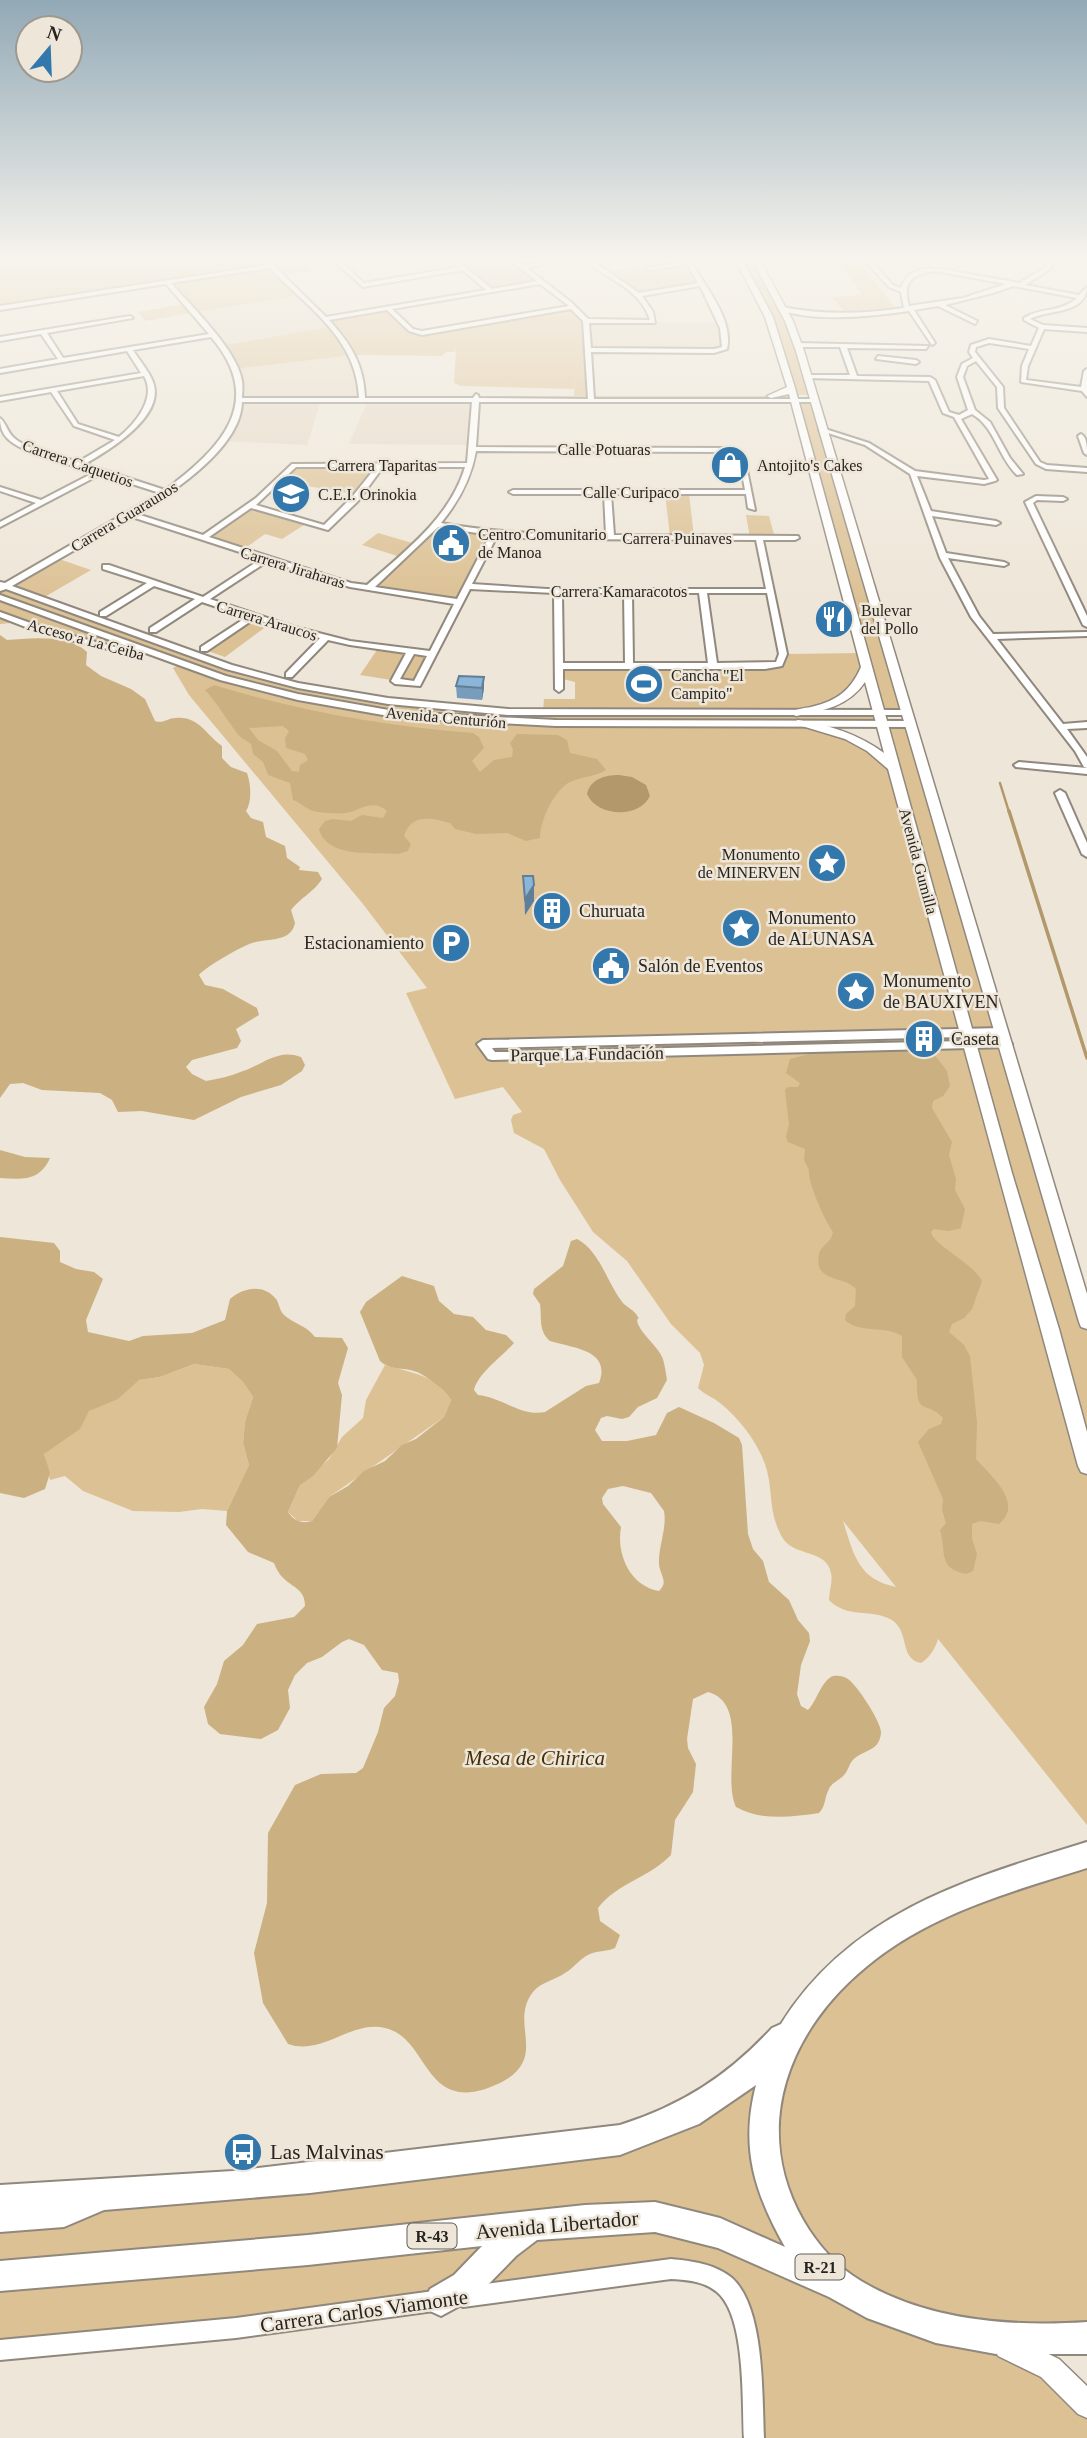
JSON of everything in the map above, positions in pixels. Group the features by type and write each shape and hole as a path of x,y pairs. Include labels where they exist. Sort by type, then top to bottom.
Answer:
{"main road":[{"name":"Avenida Gumilla","path":"787,375 967,1039 1087,1466"},
{"name":"Avenida Gumilla","path":"807,377 1087,1322"},
{"path":"771,396 785,393 794,397"},
{"path":"781,401 794,397"},
{"path":"797,718 845,699 859,687 866,668"},
{"path":"797,718 856,738 893,768"},
{"name":"R-21","path":"1087,1855 978,1891 912,1920 854,1959 808,2008 775,2067 766,2094 762,2121 764,2161 774,2195 789,2226 808,2255 849,2292 913,2319 979,2336 1024,2354 1050,2368 1087,2405"},
{"path":"0,2200 106,2195 358,2172 620,2140 676,2121 719,2096 770,2053 808,2008"},
{"path":"0,2217 64,2212 85,2206 106,2195"},
{"name":"Avenida Libertador","path":"0,2276 308,2250 619,2217 655,2217 683,2222 753,2246 849,2292"},
{"path":"440,2300 465,2286 511,2240 533,2225"},
{"name":"R-21","path":"979,2336 1039,2340 1087,2338"}],"street":[{"path":"0,399 142,375"},
{"path":"78,465 119,439 135,425 148,406 151,387 146,375"},
{"path":"237,375 240,398 771,396"},
{"path":"361,375 362,398"},
{"path":"590,375 591,398"},
{"path":"961,375 972,411 988,421 1007,459 1019,474"},
{"path":"990,375 1000,387 1001,408 1037,461 1044,466 1087,470"},
{"path":"1025,375 1023,382 1085,392"},
{"path":"807,377 931,379 946,413 957,416 972,411"},
{"path":"53,390 76,425 119,439"},
{"path":"794,397 813,399"},
{"name":"Carrera Guaraunos","path":"2,586 167,493 199,467 220,443 232,423 240,398"},
{"path":"368,589 435,524 457,496 469,465 476,398"},
{"path":"591,398 781,401"},
{"path":"824,435 842,436 867,444 913,473 985,482 993,479 957,416"},
{"name":"Carrera Caquetios","path":"0,420 2,430 27,448 167,493"},
{"path":"1081,436 1087,453"},
{"name":"Calle Potuaras","path":"472,449 723,449 735,451 741,456 749,492"},
{"path":"1007,459 1016,460"},
{"path":"1026,460 1037,461"},
{"name":"Carrera Taparitas","path":"251,506 294,465 469,465"},
{"path":"203,538 251,506 325,528 355,499 381,465"},
{"path":"0,525 100,472"},
{"path":"913,473 943,555 975,617 1061,727 1087,768"},
{"path":"0,489 42,503"},
{"name":"Calle Curipaco","path":"513,492 749,492"},
{"path":"607,492 611,538"},
{"path":"749,492 752,508"},
{"path":"1063,499 1037,498 1029,502 1087,625"},
{"path":"929,513 996,523"},
{"name":"Carrera Jiraharas","path":"131,514 265,559 368,589 459,602"},
{"name":"Carrera Puinaves","path":"435,524 494,534 611,538 794,538"},
{"path":"411,652 395,681 417,684 494,534"},
{"path":"559,666 779,664 783,654 760,538"},
{"path":"943,555 1004,564"},
{"path":"153,630 265,559"},
{"name":"Carrera Araucos","path":"106,567 252,617 326,638 432,654"},
{"path":"103,614 153,583"},
{"name":"Avenida Centurión","path":"2,586 229,667 288,683 364,698 508,712 797,718"},
{"name":"Carrera Kamaracotos","path":"467,586 558,591 771,591"},
{"path":"558,591 559,689"},
{"path":"703,591 713,666"},
{"path":"628,592 629,666"},
{"name":"Avenida Centurión","path":"0,597 173,661 287,695 411,716 556,723 909,718"},
{"name":"Acceso a La Ceiba","path":"0,614 65,637 173,661"},
{"path":"204,649 252,617"},
{"path":"989,636 1087,634"},
{"path":"289,675 326,638"},
{"path":"1061,727 1087,725"},
{"path":"1019,765 1087,768"},
{"path":"1060,793 1087,854"},
{"name":"Parque La Fundación","path":"967,1039 483,1044 492,1056 1004,1038"},
{"name":"Carrera Carlos Viamonte","path":"0,2350 236,2328 671,2269 700,2272 724,2285 737,2298 746,2321 754,2438"}],"shaded area":[{"path":"235,375 362,375 362,396 240,396"},
{"path":"454,375 575,375 574,389 461,386 454,383"},
{"path":"575,375 589,375 591,396 793,396 795,401 240,400 240,396 574,396"},
{"path":"788,375 804,375 811,395 794,395"},
{"path":"475,399 472,445 349,444 368,400"},
{"path":"240,400 321,400 307,445 222,441"},
{"path":"796,401 812,401 905,712 880,712"},
{"path":"294,465 381,465 359,495 279,481"},
{"path":"665,493 689,493 694,537 670,537"},
{"path":"251,506 307,523 282,539 265,534 241,551 203,538"},
{"path":"746,515 769,516 775,538 750,538"},
{"path":"435,524 494,534 459,602 368,589 401,557 362,545 378,533 416,544"},
{"path":"56,558 91,570 41,599 254,674 388,701 543,712 544,699 575,699 575,682 559,678 559,667 773,666 784,654 861,653 865,668 844,698 798,712 878,713 882,724 806,723 840,732 893,768 1087,1472 1087,1825 938,1639 932,1652 921,1663 910,1656 898,1625 892,1620 876,1614 851,1612 829,1600 831,1576 828,1565 817,1556 787,1543 777,1527 765,1464 752,1439 727,1409 698,1388 704,1365 700,1353 671,1324 627,1261 593,1232 544,1149 514,1133 511,1120 513,1115 522,1112 503,1087 455,1099 406,993 427,988 363,904 189,695 173,668 180,664 21,622 0,624 0,584 6,586","holes":["843,1521 896,1587 865,1572 855,1555"]},
{"path":"252,617 271,623 225,657 205,650"},
{"path":"379,647 432,654 417,684 360,675"},
{"path":"883,724 909,724 1000,1031 967,1032"},
{"path":"619,775 632,777 646,785 650,796 637,809 628,812 608,811 592,802 587,794 595,781"},
{"path":"1005,1045 1087,1330 1087,1466 971,1046"},
{"path":"194,1364 229,1369 243,1382 253,1397 245,1422 243,1443 249,1465 227,1511 133,1511 83,1491 65,1476 50,1480 44,1454 89,1411 139,1380 160,1377"},
{"path":"385,1365 423,1376 441,1386 451,1400 444,1417 329,1497 312,1521 298,1521 288,1512 300,1485 329,1459 342,1437 363,1418 366,1400"},
{"path":"1087,1862 1087,2330 1008,2331 874,2297 813,2250 770,2160 794,2043 858,1964 981,1897"},
{"path":"770,2054 760,2121 806,2254 721,2230 525,2228 440,2298 0,2350 0,2218 619,2141"},
{"path":"655,2217 979,2336 1087,2405 1087,2438 754,2438 748,2332 713,2277 465,2286 505,2245"}],"green space":[{"path":"0,635 7,640 49,638 79,646 87,652 86,665 145,699 155,721 184,718 196,723 222,746 222,758 231,767 247,773 250,793 246,811 251,818 263,822 266,837 285,846 287,858 300,867 299,870 318,872 322,879 291,910 295,923 289,934 247,945 199,975 205,985 223,989 257,1008 259,1015 236,1029 241,1041 237,1048 192,1060 186,1067 192,1074 206,1081 238,1073 278,1056 301,1057 305,1065 302,1071 281,1085 241,1097 194,1120 142,1111 118,1112 112,1100 100,1093 42,1090 23,1083 10,1084 0,1098"},
{"path":"214,685 342,716 473,733 479,737 484,748 472,761 480,772 494,760 512,757 513,749 510,743 517,734 558,735 567,740 570,753 597,759 606,770 572,781 557,793 548,808 540,838 526,841 507,833 476,834 455,829 450,823 423,819 417,820 407,829 404,836 411,844 408,851 398,854 341,850 324,839 319,829 325,821 351,821 362,815 383,818 387,811 371,805 346,813 318,812 293,800 290,783 268,775 263,762 253,754 251,744 238,735 205,690","holes":["283,726 289,731 285,738 286,748 305,754 308,760 300,765 299,772 292,771 277,751 258,740 249,728"]},
{"path":"892,1050 934,1054 947,1071 950,1086 943,1096 933,1101 932,1108 952,1142 949,1155 956,1179 955,1190 965,1209 961,1228 949,1231 934,1229 931,1232 939,1243 970,1267 982,1281 972,1309 964,1318 952,1324 949,1332 964,1345 970,1356 977,1422 976,1459 1002,1489 1008,1507 1006,1516 999,1524 980,1521 972,1524 972,1539 977,1554 973,1571 966,1574 947,1564 940,1530 946,1523 942,1510 943,1499 918,1442 929,1429 941,1424 943,1418 920,1404 917,1380 902,1357 902,1336 858,1327 845,1320 846,1314 855,1306 856,1289 825,1274 818,1264 820,1251 833,1232 814,1192 804,1160 805,1149 788,1142 786,1137 789,1124 785,1090 788,1087 798,1087 800,1083 786,1073 790,1059 816,1052"},
{"path":"0,1150 25,1157 50,1158 46,1166 35,1175 0,1178"},
{"name":"Mesa de Chirica","path":"0,1237 54,1243 60,1251 60,1262 76,1269 94,1272 103,1279 86,1320 88,1332 129,1341 143,1336 192,1333 225,1320 230,1299 241,1292 259,1289 271,1294 283,1314 315,1337 342,1338 348,1348 338,1383 342,1395 337,1448 313,1476 300,1485 288,1512 302,1522 312,1521 329,1497 348,1486 364,1471 385,1461 402,1445 416,1439 444,1417 451,1400 441,1388 421,1374 380,1361 360,1312 366,1302 402,1276 434,1286 439,1301 454,1314 473,1317 486,1330 506,1335 514,1343 480,1377 474,1390 478,1395 536,1413 545,1412 586,1386 599,1383 600,1363 595,1357 578,1348 550,1341 546,1337 542,1328 540,1304 533,1294 534,1289 563,1266 571,1241 577,1239 592,1251 617,1295 638,1316 640,1328 663,1359 667,1380 657,1398 638,1407 629,1417 601,1418 595,1430 602,1441 627,1441 656,1435 667,1413 679,1407 739,1438 742,1445 748,1534 753,1549 763,1561 769,1582 789,1600 798,1620 809,1633 810,1641 801,1665 797,1694 801,1706 808,1710 822,1687 833,1676 845,1677 857,1689 873,1713 880,1728 880,1739 874,1747 856,1757 845,1773 830,1787 819,1813 787,1817 755,1814 736,1807 732,1793 732,1725 728,1710 721,1699 708,1692 693,1699 687,1739 688,1748 696,1764 693,1792 675,1820 671,1855 614,1892 598,1908 600,1921 620,1935 615,1948 586,1956 568,1971 533,1992 526,2004 524,2016 526,2052 523,2063 515,2073 485,2089 459,2092 437,2081 415,2050 397,2033 372,2027 313,2045 288,2044 263,2003 254,1953 267,1903 268,1833 295,1785 321,1774 356,1773 363,1768 378,1732 384,1708 395,1696 399,1681 398,1673 382,1670 364,1645 349,1639 322,1657 307,1663 295,1675 288,1690 290,1708 278,1730 261,1739 220,1734 208,1724 204,1707 217,1684 224,1661 243,1645 257,1624 294,1617 305,1606 301,1593 283,1577 274,1563 248,1552 226,1525 227,1511 249,1465 243,1443 245,1422 253,1397 243,1382 229,1369 194,1364 160,1377 139,1380 118,1399 89,1411 80,1429 44,1454 50,1473 45,1489 24,1498 0,1493","holes":["623,1486 651,1493 664,1511 665,1517 659,1561 664,1584 659,1591 640,1583 627,1567 621,1548 621,1527 603,1504 602,1498 608,1489"]}],"building":[{"path":"448,528 460,530 449,543 437,541"},
{"path":"459,676 484,677 482,688 456,686"},
{"path":"523,876 533,876 534,885 525,899"}],"waterway":[{"path":"1000,783 1009,812"},
{"path":"1009,811 1087,1058"}],"place":[{"name":"Antojito's Cakes","path":"730,465"},
{"name":"C.E.I. Orinokia","path":"291,494"},
{"name":"Centro Comunitario de Manoa","path":"451,543"},
{"name":"Bulevar del Pollo","path":"834,619"},
{"name":"Cancha \"El Campito\"","path":"644,684"},
{"name":"Monumento de MINERVEN","path":"827,863"},
{"name":"Churuata","path":"552,911"},
{"name":"Monumento de ALUNASA","path":"741,928"},
{"name":"Estacionamiento","path":"451,943"},
{"name":"Salón de Eventos","path":"611,966"},
{"name":"Monumento de BAUXIVEN","path":"856,991"},
{"name":"Caseta","path":"924,1039"},
{"name":"Las Malvinas","path":"243,2152"}]}
